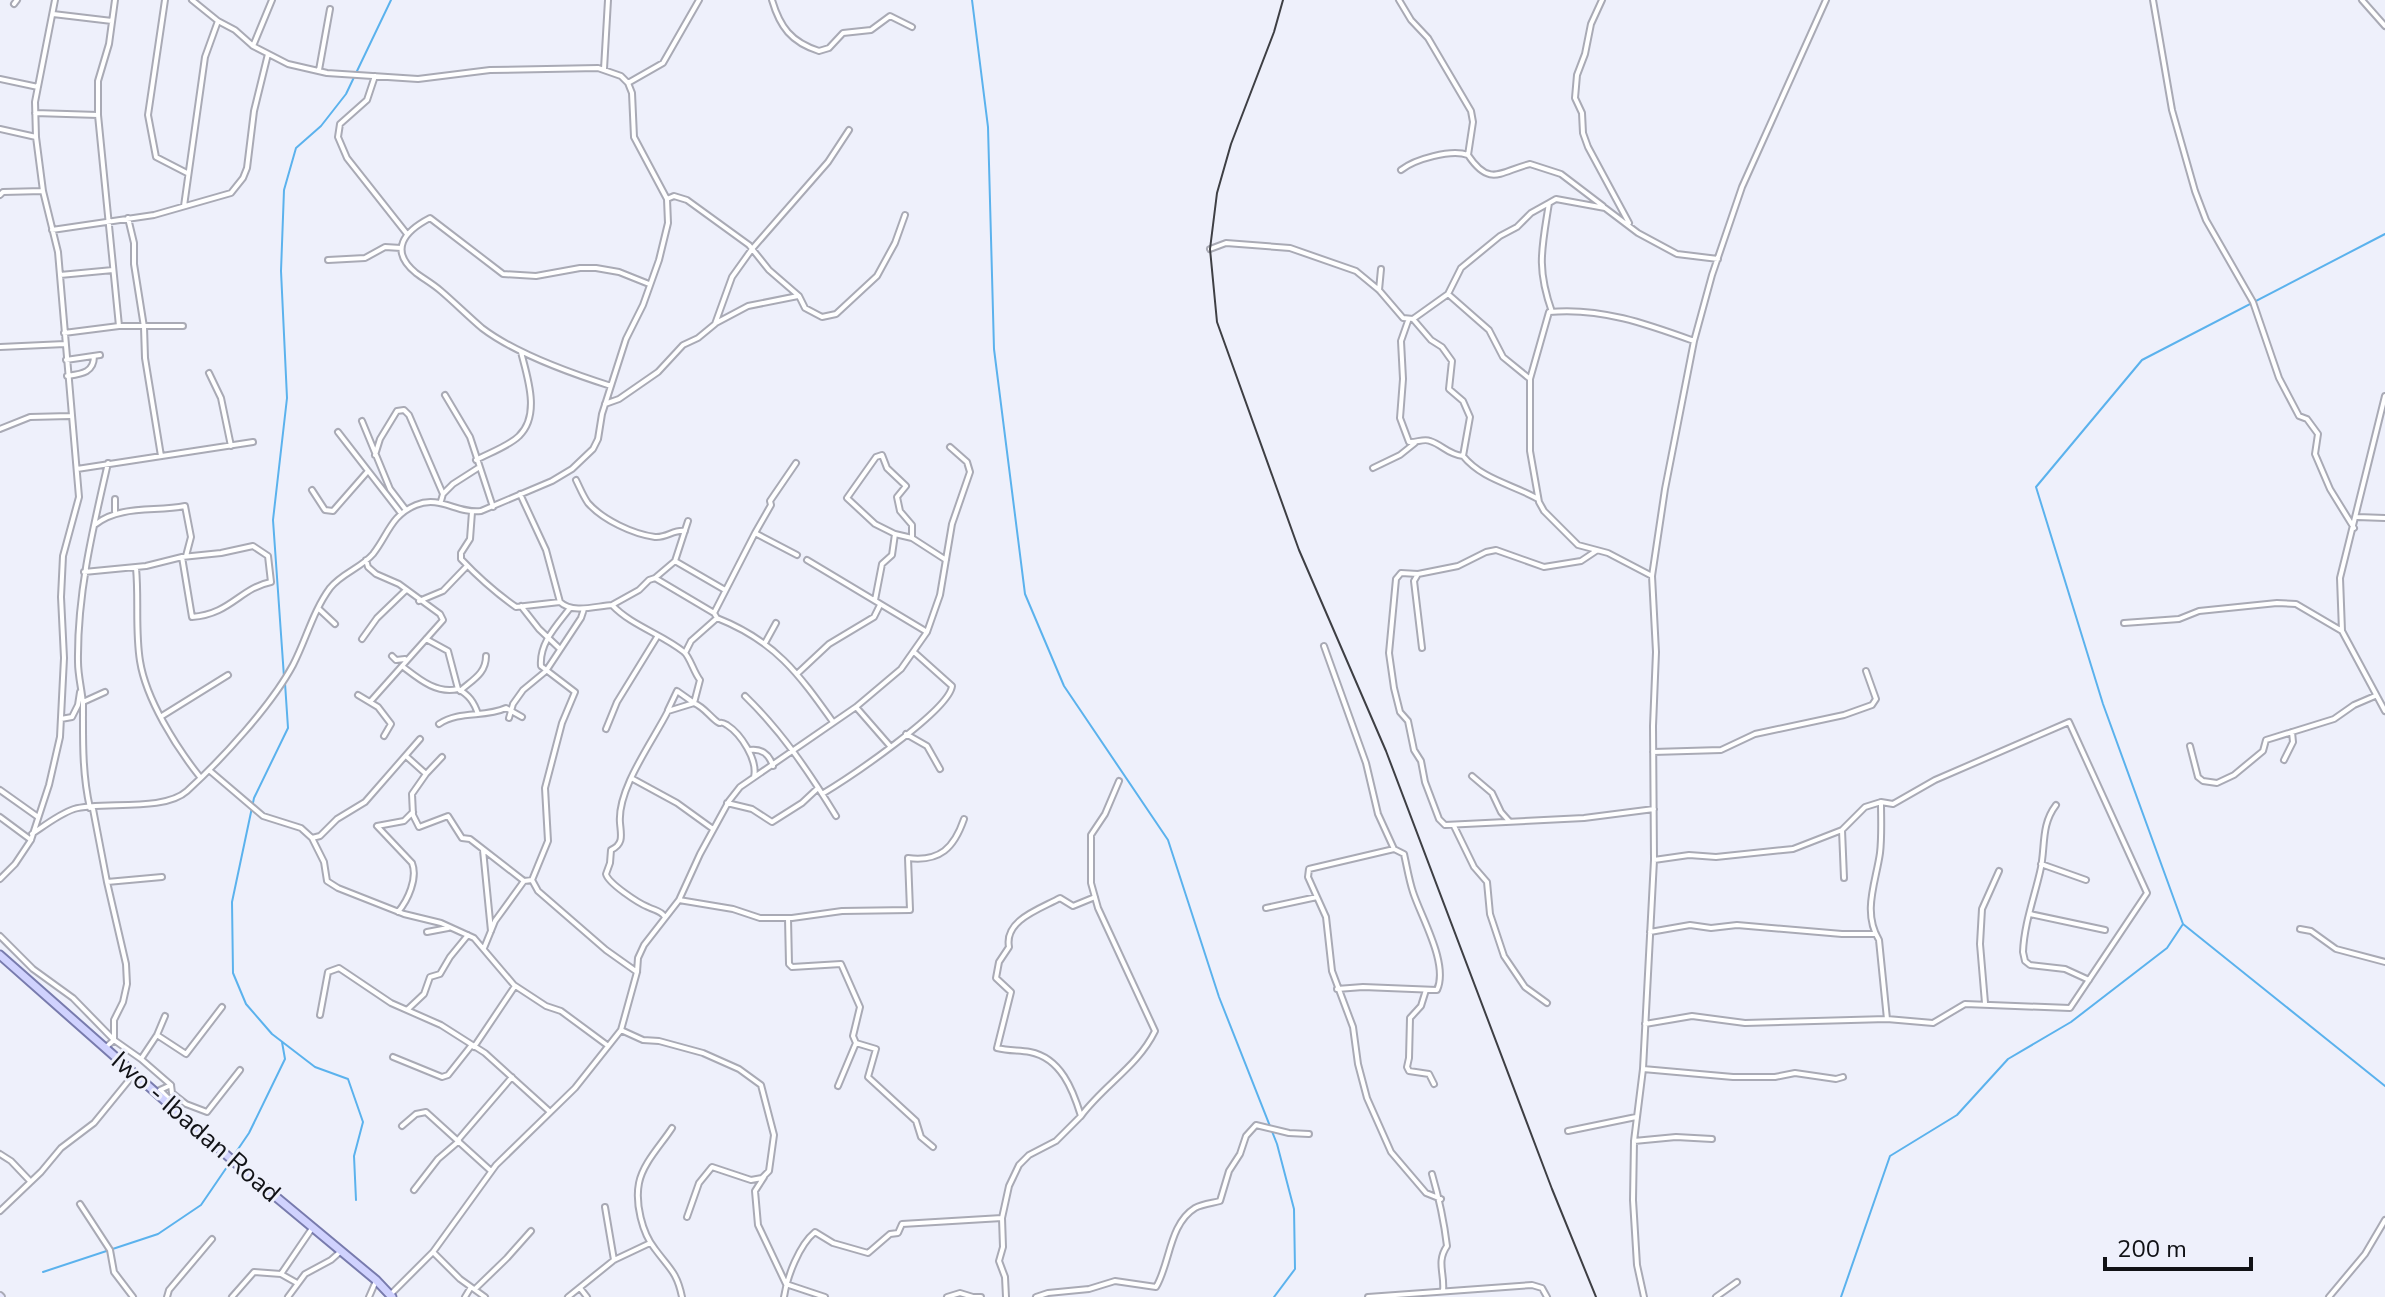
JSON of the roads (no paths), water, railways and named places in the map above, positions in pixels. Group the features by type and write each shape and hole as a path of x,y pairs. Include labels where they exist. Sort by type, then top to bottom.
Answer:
{"main road":[{"name":"Iwo - Ibadan Road","path":"0,955 391,1296"}],"street":[{"path":"0,879 15,864 32,837 49,785 61,719 63,556 79,497 58,252 43,191 36,137 38,87 55,0"},
{"path":"115,0 109,44 98,81 98,115 119,326"},
{"path":"165,0 148,122 156,157 187,173"},
{"path":"32,837 74,809 175,798 185,794 222,759 292,667 330,589 366,560 403,511 428,501 441,501 472,512 493,507 552,481 584,460 598,439 611,386 665,242 667,199 634,137 632,93 621,76 604,69 490,70 418,79 337,75 288,64 253,46 192,0"},
{"path":"253,46 272,0"},
{"path":"604,69 608,0"},
{"path":"628,83 663,63 699,0"},
{"path":"772,0 788,35 819,51 829,48 843,33 871,30 890,16 912,27"},
{"path":"1399,0 1411,20 1428,38 1471,111 1473,122 1468,155 1478,169 1494,175 1506,174 1530,164 1561,174 1638,233 1677,254 1718,259"},
{"path":"1602,0 1591,24 1577,75 1575,98 1582,113 1583,133 1588,147 1630,225"},
{"path":"1644,1297 1637,1265 1633,1200 1634,1141 1643,1069 1654,860 1656,652 1652,576 1665,489 1694,341 1718,259 1742,187 1826,0"},
{"path":"2153,0 2172,110 2206,220 2253,302 2279,378 2299,416 2307,419 2318,434 2315,454 2330,489 2354,528"},
{"path":"2362,0 2385,26"},
{"path":"319,70 330,9"},
{"path":"53,14 112,21"},
{"path":"184,206 205,57 218,21"},
{"path":"52,230 154,215 231,193 243,178 250,155 259,88 268,53"},
{"path":"375,76 372,93 340,124 338,137 347,158 407,234"},
{"path":"0,79 38,87"},
{"path":"35,113 98,115"},
{"path":"0,129 36,137"},
{"path":"715,324 732,277 752,249 828,162 849,130"},
{"path":"1401,170 1409,164 1449,152 1468,155"},
{"path":"0,195 3,192 43,191"},
{"path":"667,199 681,197 696,205 752,249 769,270 799,296 805,308 822,317 836,314 877,276 895,243 905,215"},
{"path":"1415,443 1409,442 1405,436 1400,418 1403,379 1401,341 1410,320 1448,294 1461,268 1500,236 1549,203 1561,198 1605,208"},
{"path":"1549,203 1541,249 1541,271 1552,312"},
{"path":"128,218 134,243 145,358 161,456"},
{"path":"611,386 521,352 484,329 440,289 415,272 404,258 401,248 407,234 430,218 503,274 536,276 580,268 608,269 649,284"},
{"path":"1210,249 1226,243 1290,248 1356,271 1379,290 1403,318 1410,320 1442,347 1452,361 1449,389 1463,401 1470,417 1463,456"},
{"path":"328,260 365,258 385,247 401,248"},
{"path":"1379,290 1381,269"},
{"path":"59,275 113,270"},
{"path":"1448,294 1489,330 1503,357 1530,379"},
{"path":"605,404 619,399 658,372 683,345 715,324 748,306 799,296"},
{"path":"1652,576 1608,553 1578,545 1544,511 1538,499 1530,451 1530,379 1547,313 1591,310 1694,341"},
{"path":"64,333 119,326 183,326"},
{"path":"0,347 65,344"},
{"path":"476,460 521,435 531,404 521,352"},
{"path":"66,360 97,355 87,372 67,376"},
{"path":"209,373 221,398 231,446"},
{"path":"445,395 470,437 493,507"},
{"path":"2385,396 2340,578 2342,631 2385,711"},
{"path":"375,455 380,439 397,411 404,410 409,415 443,494"},
{"path":"0,429 30,417 70,416"},
{"path":"362,421 390,489 403,511"},
{"path":"338,432 403,511"},
{"path":"1373,468 1400,455 1415,443 1428,439 1450,454 1463,456 1472,468 1488,478 1538,499"},
{"path":"77,469 253,442"},
{"path":"391,1296 433,1252 491,1171 575,1088 621,1030 644,945 679,900 727,803 740,787 856,707 901,669 914,652 927,632 940,595 952,524 970,472 967,462 950,447"},
{"path":"912,538 912,525 900,511 897,497 906,486 887,468 882,455 876,457 847,498 875,524 912,538 946,560"},
{"path":"105,1048 114,1040 114,1020 127,984 126,964 85,785 83,702 78,663 84,572 108,463"},
{"path":"685,653 691,641 715,616 725,590 771,505 770,501 796,463"},
{"path":"441,501 443,494 453,484 478,468"},
{"path":"312,490 325,510 330,512 368,471"},
{"path":"576,480 589,504 621,526 655,537 685,531"},
{"path":"520,494 546,550 560,602"},
{"path":"115,499 115,512"},
{"path":"84,572 136,567 184,557 253,546 268,556 271,582 258,584 223,610 192,617 184,557 191,537 185,506 160,511 115,512 96,524"},
{"path":"472,512 470,539 461,553 461,559 516,607 560,602 570,608 584,609 612,605 639,590 675,561 688,521"},
{"path":"2357,517 2385,518"},
{"path":"755,533 797,555"},
{"path":"875,600 882,564 892,555 895,534"},
{"path":"1596,551 1581,561 1544,567 1496,550 1458,566 1418,574 1401,573 1394,586 1390,662 1400,712 1408,721 1425,782 1439,819 1445,825 1591,818 1654,809"},
{"path":"366,560 368,567 376,574 406,590 440,614 443,620 370,702"},
{"path":"807,560 927,632"},
{"path":"675,561 725,590"},
{"path":"419,601 443,591 467,566"},
{"path":"136,567 140,664 147,687 186,759 200,777"},
{"path":"1418,574 1414,581 1422,648"},
{"path":"655,578 765,643 798,673 833,722"},
{"path":"362,639 377,618 406,590"},
{"path":"2124,623 2179,619 2199,611 2277,603 2296,604 2342,631"},
{"path":"612,605 621,615 685,653 690,667 700,680 694,703"},
{"path":"798,673 829,644 874,617 880,605"},
{"path":"521,606 559,648"},
{"path":"532,880 548,841 545,788 562,723 575,692 546,671 541,666 541,659 548,637 570,608"},
{"path":"319,609 335,624"},
{"path":"509,718 523,690 546,671 584,609"},
{"path":"765,643 776,623"},
{"path":"606,729 617,702 657,636"},
{"path":"426,639 448,651 459,690 474,702 478,714"},
{"path":"1324,646 1366,763 1378,814 1394,849 1404,854 1414,893 1435,949 1439,985 1437,990 1416,987 1337,989"},
{"path":"822,794 856,774 920,725 953,690 914,652"},
{"path":"392,656 396,660 407,659"},
{"path":"401,665 445,692 459,690 480,676 486,656"},
{"path":"1653,752 1721,750 1755,734 1844,715 1872,705 1876,699 1866,671"},
{"path":"162,716 228,675"},
{"path":"61,719 72,717 78,705 81,686"},
{"path":"665,917 662,912 646,907 609,883 606,878 611,850 621,840 621,814 626,792 677,691 703,707 717,722 728,725 749,752 755,770 753,779"},
{"path":"83,702 105,692"},
{"path":"358,695 387,716 391,724 384,736"},
{"path":"745,696 785,737 836,816"},
{"path":"2190,746 2198,777 2217,783 2234,775 2263,751 2266,740 2334,719 2354,705 2375,696"},
{"path":"668,711 694,703"},
{"path":"856,707 890,746"},
{"path":"439,724 450,717 495,713 506,708 522,717"},
{"path":"1645,1024 1692,1016 1745,1023 1887,1019 1933,1023 1965,1004 2070,1008 2147,893 2069,722 1935,780 1893,804 1881,802 1865,807 1842,830 1793,849 1654,860"},
{"path":"2284,760 2293,742 2292,732"},
{"path":"906,734 927,746 940,769"},
{"path":"312,838 320,836 337,819 365,802 420,739"},
{"path":"749,752 754,749 767,754 773,766"},
{"path":"406,755 426,774"},
{"path":"442,757 412,794 413,812 419,827 448,816 462,838 470,839 524,881 532,880"},
{"path":"209,770 263,816 301,828 312,838 324,862 327,881 398,912 468,935 484,948 515,986 546,1006 561,1011 607,1045"},
{"path":"1472,776 1492,793 1511,823"},
{"path":"633,779 677,803 713,829"},
{"path":"1006,1297 1005,1277 999,1261 1003,1247 1002,1218 1009,1186 1019,1165 1037,1149 1056,1141 1095,1097 1145,1052 1155,1031 1091,883 1091,835 1105,814 1119,781"},
{"path":"727,803 752,809 772,822 802,803 818,788"},
{"path":"0,790 38,817"},
{"path":"1881,802 1880,851 1870,902 1879,940 1887,1019"},
{"path":"2056,805 2047,818 2044,830 2041,864 2024,939 2025,961 2030,965 2065,969 2089,980"},
{"path":"398,912 410,890 415,870 377,826 404,821 413,812"},
{"path":"0,817 32,837"},
{"path":"679,900 733,909 760,918 842,911 910,910 908,858 925,860 937,856 956,842 964,819"},
{"path":"1454,826 1474,867 1487,882 1488,905 1504,956 1525,987 1547,1003"},
{"path":"1842,830 1844,878"},
{"path":"483,849 491,931"},
{"path":"1394,849 1309,869 1308,877 1326,917 1332,971 1353,1027 1367,1098 1382,1136 1391,1152 1426,1193 1441,1199"},
{"path":"2041,864 2086,880"},
{"path":"1985,1003 1980,944 1982,909 1999,871"},
{"path":"107,882 162,877"},
{"path":"532,880 538,891 606,950 637,972"},
{"path":"484,948 497,918 524,881"},
{"path":"1081,1116 1071,1086 1054,1065 1039,1055 997,1048 1011,992 996,978 999,962 1009,947 1007,937 1012,927 1060,898 1073,906 1095,897"},
{"path":"1266,908 1317,897"},
{"path":"2030,914 2105,930"},
{"path":"788,918 789,964 792,967 841,964 860,1007 853,1036 856,1043 838,1086"},
{"path":"1650,932 1690,925 1711,928 1737,925 1876,934"},
{"path":"427,932 450,927"},
{"path":"2300,929 2311,931 2336,949 2385,962"},
{"path":"407,1010 424,994 430,977 440,974 468,935"},
{"path":"0,936 33,969 73,998 114,1040 171,1085 172,1093 186,1104 207,1112 240,1070"},
{"path":"320,1015 328,972 336,968 391,1003 441,1025 485,1053 549,1111"},
{"path":"393,1057 442,1077 448,1075 473,1047 515,986"},
{"path":"1426,990 1424,1001 1410,1018 1407,1067 1409,1071 1429,1074 1434,1084"},
{"path":"157,1035 186,1054 222,1007"},
{"path":"141,1059 165,1016"},
{"path":"621,1030 643,1040 659,1041 703,1053 757,1081 774,1135 771,1163 755,1191 758,1225 786,1284 825,1297"},
{"path":"856,1043 876,1049 868,1077 916,1121 921,1137 933,1147"},
{"path":"1643,1069 1733,1077 1775,1077 1795,1073 1836,1079 1843,1077"},
{"path":"0,1211 61,1148 94,1123 134,1074"},
{"path":"414,1190 512,1077"},
{"path":"171,1085 160,1090 224,1153"},
{"path":"402,1126 416,1114 426,1112 491,1171"},
{"path":"1568,1131 1636,1117"},
{"path":"1036,1297 1089,1289 1115,1281 1156,1287 1164,1274 1166,1259 1181,1223 1196,1208 1220,1201 1229,1171 1240,1154 1246,1136 1256,1125 1309,1134"},
{"path":"672,1128 653,1155 639,1183 641,1218 650,1243 671,1266 678,1279 682,1297"},
{"path":"1634,1141 1676,1137 1712,1139"},
{"path":"0,1154 30,1181"},
{"path":"687,1217 699,1183 712,1167 751,1180 765,1175"},
{"path":"1432,1174 1441,1199 1447,1246 1440,1264 1443,1291"},
{"path":"80,1204 110,1250 114,1272 133,1297"},
{"path":"605,1207 614,1260"},
{"path":"784,1297 786,1284 808,1238 815,1232 833,1243 868,1253 890,1234 898,1233 902,1224 1002,1218"},
{"path":"2329,1297 2365,1254 2385,1220"},
{"path":"281,1274 314,1227"},
{"path":"465,1297 531,1231"},
{"path":"167,1297 169,1290 212,1239"},
{"path":"568,1297 614,1260 650,1243"},
{"path":"288,1297 297,1283 340,1252"},
{"path":"433,1252 485,1297"},
{"path":"232,1297 254,1272 281,1274 297,1283"},
{"path":"369,1297 376,1280"},
{"path":"1716,1297 1737,1282"},
{"path":"1368,1297 1532,1285 1542,1288 1547,1297"},
{"path":"580,1288 587,1297"},
{"path":"947,1297 960,1293 981,1297"}],"waterway":[{"path":"284,677 273,520 287,398 281,271 284,190 296,148 321,126 346,94 391,0"},
{"path":"972,0 988,127 994,349 1025,594 1064,686 1168,840 1219,997 1277,1144 1294,1209 1295,1269 1274,1297"},
{"path":"2385,234 2142,360 2036,487 2103,704 2183,924 2385,1086"},
{"path":"285,683 288,728 254,798 232,902 233,973 246,1004 272,1034 315,1067 348,1079 363,1122 354,1156 356,1200"},
{"path":"1841,1297 1890,1156 1957,1115 2008,1059 2071,1022 2167,948 2183,924"},
{"path":"232,1158 249,1133 285,1059 282,1042"},
{"path":"43,1272 158,1234 201,1205 229,1164"}],"railway":[{"path":"1283,0 1274,32 1231,144 1217,193 1210,249 1217,322 1299,550 1386,751 1596,1297"}]}
